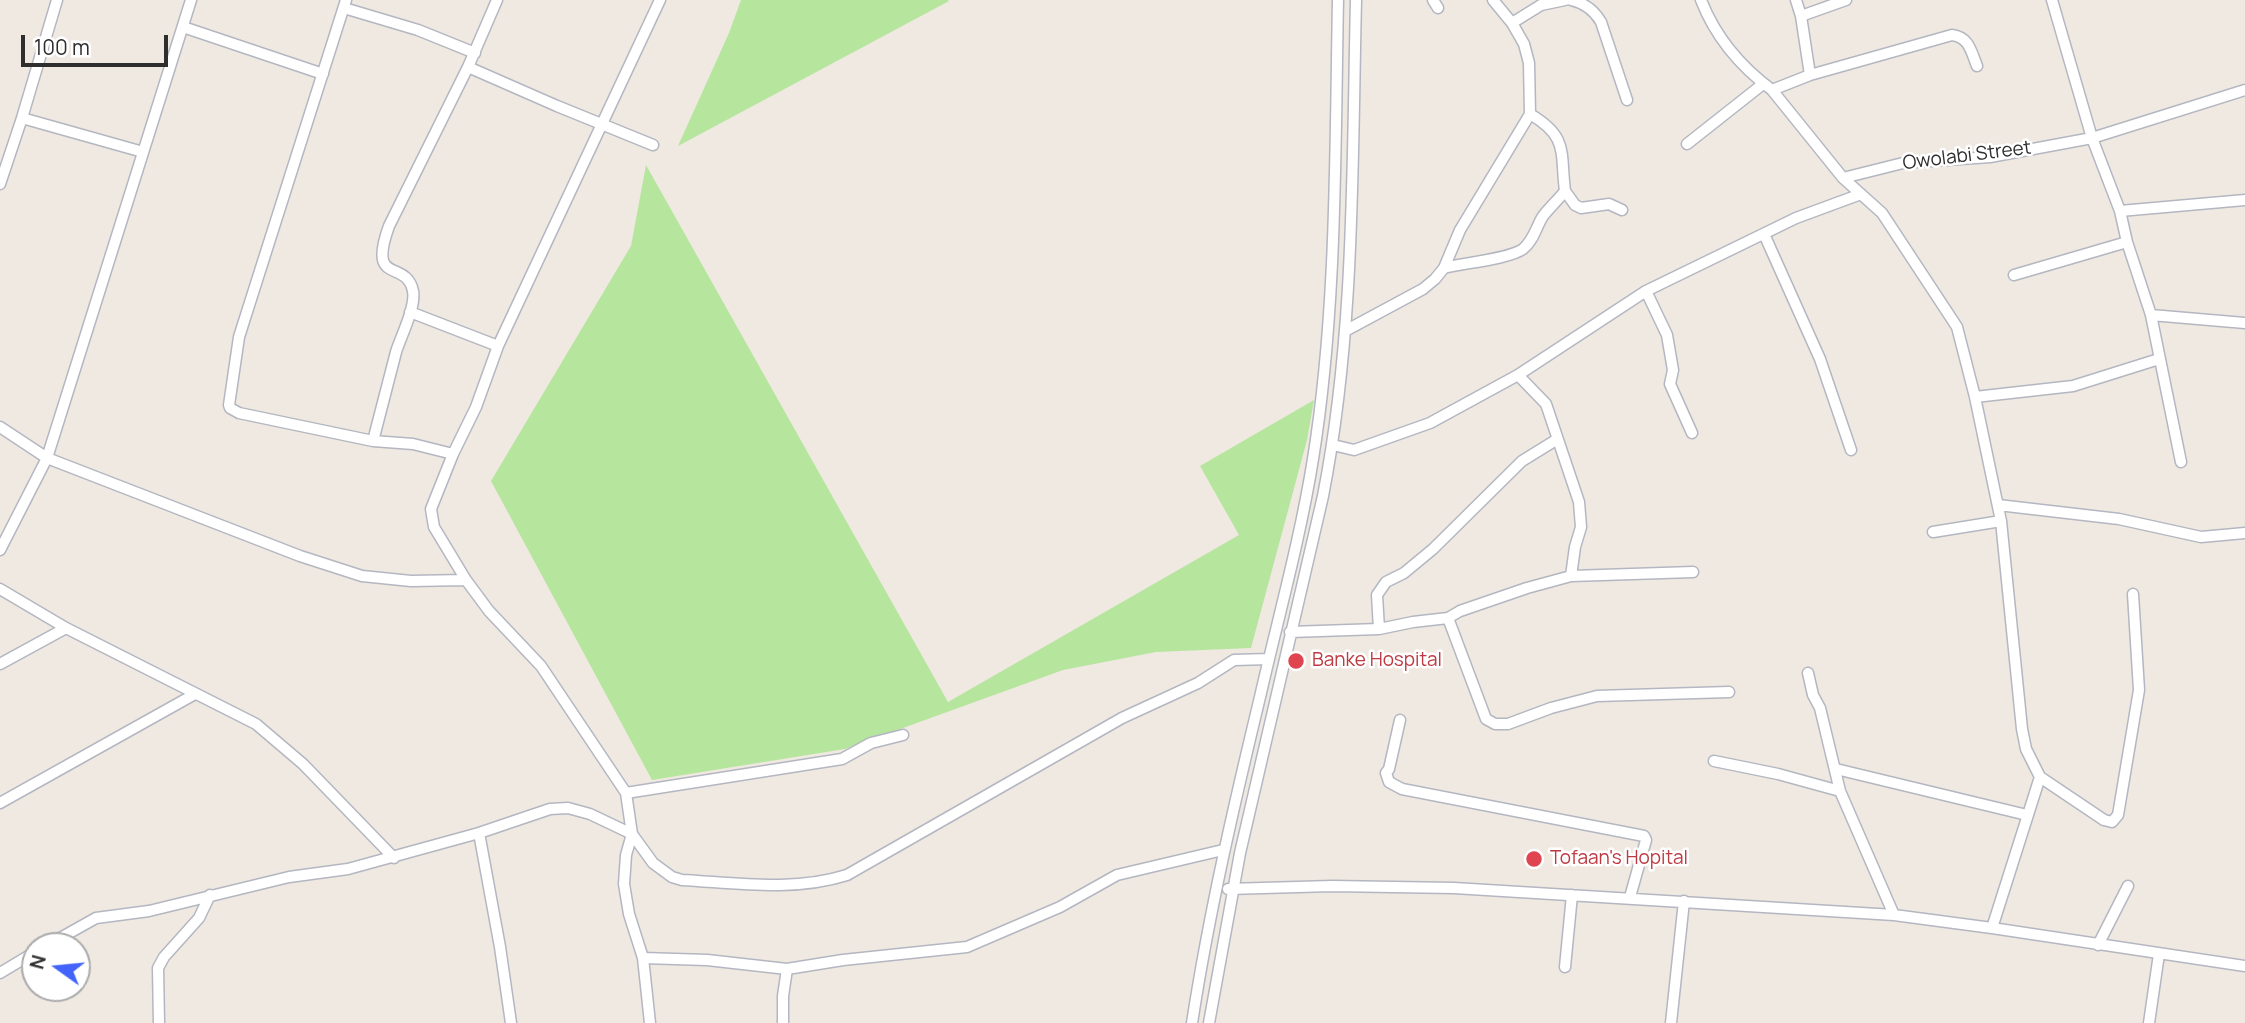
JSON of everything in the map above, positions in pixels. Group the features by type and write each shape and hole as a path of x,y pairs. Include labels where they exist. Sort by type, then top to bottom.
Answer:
{"street":[{"path":"0,184 57,0"},
{"path":"0,550 47,458 191,0"},
{"path":"373,441 396,351 414,299 411,285 405,278 384,264 382,247 389,226 468,67 497,0"},
{"path":"650,1023 643,958 629,914 624,884 626,855 632,834 626,793 541,666 489,611 466,580 434,527 430,509 476,407 498,346 660,0"},
{"path":"1192,1023 1215,887 1292,566 1313,458 1323,370 1332,233 1338,0"},
{"path":"1209,1023 1232,889 1333,445 1345,331 1356,0"},
{"path":"1345,331 1423,289 1435,279 1444,268 1460,230 1531,114 1530,63 1524,44 1512,23 1493,0"},
{"path":"1512,23 1541,5 1565,0"},
{"path":"1571,0 1587,6 1601,22 1627,100"},
{"path":"1701,0 1715,32 1767,87 1843,178 1882,213 1958,327 2001,521 2026,749 2040,777 2104,820 2112,822 2118,815 2139,690 2133,594"},
{"path":"1796,0 1810,75"},
{"path":"1801,16 1846,0"},
{"path":"2052,0 2092,138 2120,211 2127,242 2151,314 2181,462"},
{"path":"453,454 413,444 373,441 239,413 229,405 239,337 345,4 475,52"},
{"path":"183,27 323,75"},
{"path":"1687,144 1767,87 1952,35 1961,36 1967,41 1977,66"},
{"path":"468,67 653,145"},
{"name":"Owolabi Street","path":"1843,178 1903,163 1990,157 2092,138 2245,90"},
{"path":"1531,114 1545,122 1559,139 1565,191 1575,205 1581,208 1609,204 1622,210"},
{"path":"22,118 143,152"},
{"path":"1444,268 1492,259 1523,249 1533,238 1542,217 1565,191"},
{"path":"1333,445 1354,450 1430,423 1518,375 1646,291 1796,218 1861,194"},
{"path":"2120,211 2245,200"},
{"path":"1764,234 1820,359 1851,450"},
{"path":"2014,275 2127,242"},
{"path":"1646,291 1667,335 1672,370 1671,384 1692,433"},
{"path":"410,312 498,346"},
{"path":"2151,314 2245,323"},
{"path":"1975,397 2073,386 2159,359"},
{"path":"1518,375 1546,404 1579,502 1581,527 1571,576"},
{"path":"0,427 47,458 300,556 362,576 411,580 466,580"},
{"path":"1379,629 1377,595 1386,582 1404,573 1433,549 1522,461 1556,440"},
{"path":"1998,505 2119,519 2201,537 2245,533"},
{"path":"1933,532 2001,521"},
{"path":"1290,632 1379,629 1448,618 1460,611 1527,588 1571,576 1693,572"},
{"path":"0,589 66,628 256,724 303,764 394,858"},
{"path":"1448,618 1486,719 1495,724 1508,724 1551,708 1597,696 1729,691"},
{"path":"0,664 66,628"},
{"path":"71,932 96,918 149,911 289,877 348,869 394,858 550,809 568,808 590,814 632,834 653,863 672,877 682,880 782,886 832,880 846,875 1122,718 1198,683 1234,660 1269,659"},
{"path":"1808,673 1840,791 1894,915"},
{"path":"0,803 195,694"},
{"path":"1400,720 1386,773 1389,782 1402,789 1644,836 1646,840 1630,897"},
{"path":"626,793 842,759 872,743 903,735"},
{"path":"1714,761 1778,774 1840,791"},
{"path":"1836,769 2027,815"},
{"path":"1992,928 2040,777"},
{"path":"479,833 511,1023"},
{"path":"643,958 707,960 787,969 842,960 967,947 1060,906 1118,875 1223,850"},
{"path":"2098,945 2128,886"},
{"path":"1215,887 1454,888 1894,915 2245,966"},
{"path":"159,1023 158,968 164,957 199,918 210,895"},
{"path":"1565,967 1572,895"},
{"path":"1671,1023 1684,901"},
{"path":"2149,1023 2159,954"},
{"path":"0,973 21,961"},
{"path":"783,1023 787,969"}],"green space":[{"path":"741,0 948,0 949,1 678,146"},
{"path":"646,165 948,702 1239,535 1200,466 1314,400 1307,440 1251,648 1156,652 1063,670 845,749 652,780 491,481 631,246"}],"place":[{"name":"Banke Hospital","path":"1296,661"},
{"name":"Tofaan's Hopital","path":"1534,859"}]}
